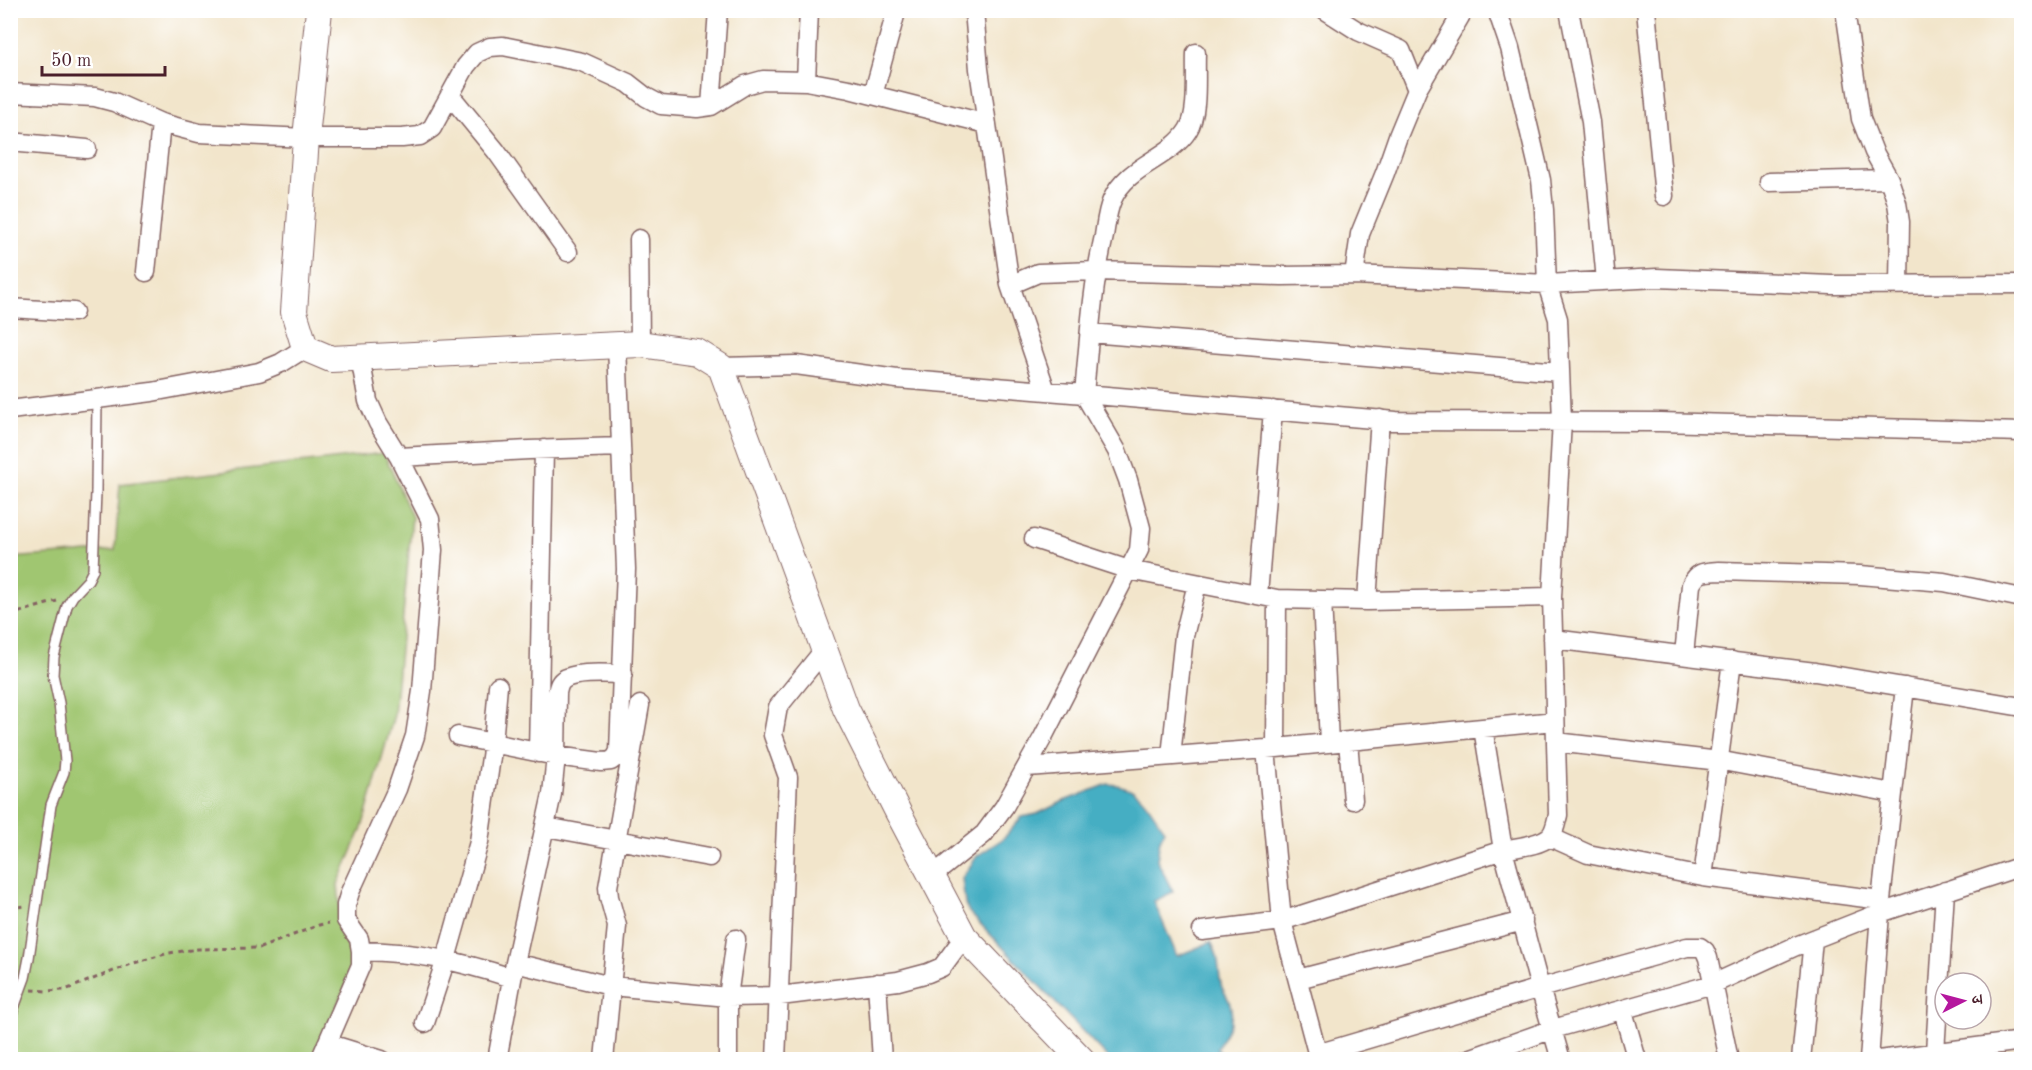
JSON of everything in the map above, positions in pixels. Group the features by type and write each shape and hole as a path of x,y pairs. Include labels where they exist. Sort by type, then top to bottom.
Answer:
{"main road":[{"path":"319,10 306,138 294,312 305,348 331,359 629,345 697,352 721,367 846,710 932,876 964,937 1082,1059"}],"street":[{"path":"711,106 718,10"},
{"path":"806,81 809,10"},
{"path":"974,10 987,124 1010,285 1046,391"},
{"path":"1325,10 1358,31 1401,50 1417,90"},
{"path":"1354,275 1360,234 1417,90 1464,10"},
{"path":"1202,931 1282,921 1503,850 1539,842 1550,837 1555,829 1558,815 1552,597 1562,422 1558,319 1547,284 1541,180 1510,48 1497,10"},
{"path":"1569,10 1590,123 1606,281"},
{"path":"1646,10 1665,196"},
{"path":"1845,10 1861,119 1874,152 1889,179 1897,203 1900,222 1899,285"},
{"path":"873,95 896,12"},
{"path":"10,93 95,97 114,102 161,123 200,133 306,138 402,138 420,136 432,128 466,66 477,53 490,47 503,46 582,62 628,83 645,97 661,105 697,108 711,106 745,85 763,80 806,81 873,95 987,124"},
{"path":"932,876 984,834 1004,807 1139,550 1142,528 1128,480 1117,452 1084,394 1096,271 1112,201 1120,186 1140,167 1174,146 1189,129 1194,109 1196,53"},
{"path":"450,95 496,151 568,252"},
{"path":"146,272 161,123"},
{"path":"10,142 87,150"},
{"path":"1769,182 1889,179"},
{"path":"458,736 538,753 601,762 610,761 616,757 621,742 626,569 621,447 639,239"},
{"path":"1010,285 1038,273 1096,271 1282,276 1354,275 1547,284 1657,278 1831,285 2022,284"},
{"path":"10,308 74,312"},
{"path":"1090,333 1560,372"},
{"path":"10,410 152,392 259,372 281,363 305,348"},
{"path":"360,357 368,401 430,519 433,550 422,691 415,736 401,779 346,905 346,920 359,939 361,965 324,1051 382,1059"},
{"path":"721,367 796,365 897,379 1380,419 1660,422 2022,432"},
{"path":"1258,596 1273,410"},
{"path":"1367,601 1380,419"},
{"path":"399,457 621,447"},
{"path":"538,753 544,449"},
{"path":"1034,539 1129,570 1276,599 1367,601 1552,597"},
{"path":"1684,655 1690,585 1695,576 1702,572 1860,574 1944,582 2022,598"},
{"path":"1172,756 1184,636 1197,584"},
{"path":"1276,599 1271,748 1282,921 1318,1057 1540,988 1687,947 1694,947 1704,951 1728,1059"},
{"path":"1322,600 1329,742"},
{"path":"1553,639 1815,672 2022,707"},
{"path":"776,1059 788,777 773,735 778,707 824,650"},
{"path":"1703,877 1732,661"},
{"path":"497,1059 552,794 559,684 564,678 581,675 622,674"},
{"path":"425,1023 479,843 493,743 498,686"},
{"path":"1869,1059 1881,907 1905,687"},
{"path":"604,1059 617,926 608,887 640,705"},
{"path":"1027,767 1555,722"},
{"path":"1484,728 1503,850 1561,1059"},
{"path":"1348,741 1353,800"},
{"path":"1556,742 1719,761 1893,793"},
{"path":"546,827 709,856"},
{"path":"1550,837 1588,855 1881,907"},
{"path":"1473,1058 1553,1029 1713,984 1881,907 1945,891 2022,866"},
{"path":"1927,1055 1945,891"},
{"path":"1298,979 1523,921"},
{"path":"361,951 393,952 446,959 611,987 728,997 780,996 898,981 928,973 942,967 964,937"},
{"path":"728,1059 728,997 736,939"},
{"path":"1801,1059 1813,940"},
{"path":"877,983 882,1059"},
{"path":"1623,1011 1637,1059"},
{"path":"1879,1059 1927,1055 2022,1041"}],"lane":[{"path":"10,1019 29,958 51,805 64,772 59,703 53,675 54,657 67,606 88,580 93,570 97,399"}],"path":[{"path":"10,615 73,596"},
{"path":"21,989 47,992 65,990 169,952 260,948 319,925 346,920"}],"green space":[{"path":"384,453 412,517 394,715 362,828 338,884 342,934 356,964 312,1059 11,1060 11,558 115,550 120,484"}],"water":[{"path":"1108,784 1136,793 1148,805 1165,830 1160,840 1157,860 1173,892 1154,901 1177,956 1211,942 1214,948 1218,958 1222,986 1232,1015 1217,1049 1223,1055 1253,1049 1274,1059 1109,1059 969,912 965,904 962,878 977,856 1004,838 1022,817 1037,814"}]}
